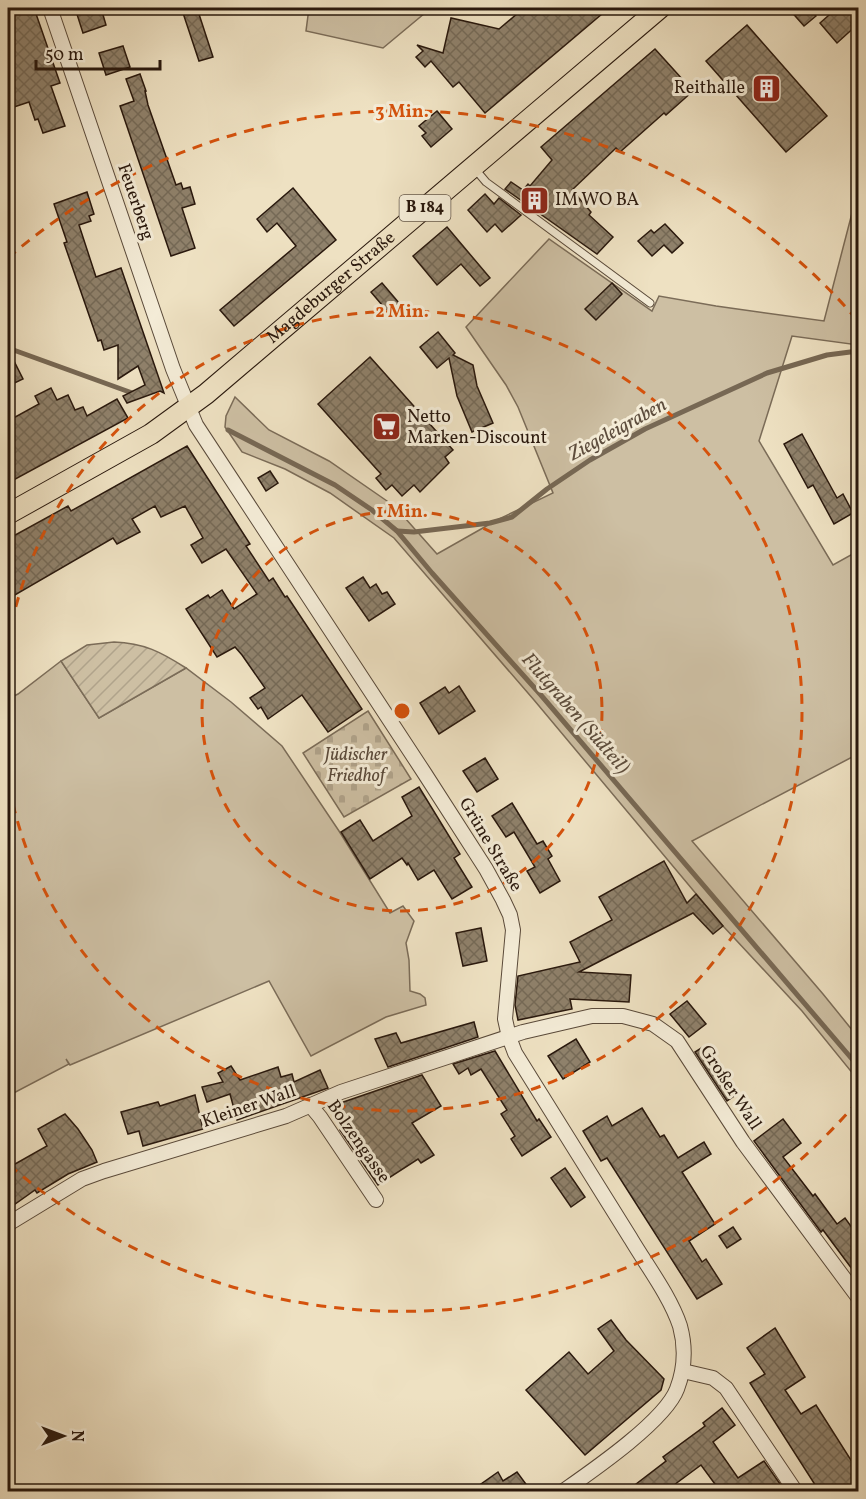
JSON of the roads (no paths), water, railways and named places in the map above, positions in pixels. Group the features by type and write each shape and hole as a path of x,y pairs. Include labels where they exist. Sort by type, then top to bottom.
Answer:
{"main road":[{"name":"Magdeburger Straße","path":"8,514 152,434 189,407 660,8"}],"street":[{"name":"Feuerberg","path":"51,8 173,369 189,407"},
{"name":"Grüne Straße","path":"189,407 196,425 419,764 486,869 503,900 510,915 513,930 504,1012 515,1053 670,1304 684,1344 683,1371"},
{"name":"Großer Wall","path":"509,1037 592,1016 623,1016 640,1020 668,1033 677,1041 743,1142 858,1298"},
{"name":"Kleiner Wall","path":"8,1224 82,1179 286,1116 349,1089 509,1037"},
{"name":"Bolzengasse","path":"310,1106 320,1117 376,1200"},
{"path":"562,1491 604,1461 657,1416 669,1403 683,1371 713,1378 726,1388 796,1491"}],"lane":[{"path":"473,167 486,182 650,303"}],"waterway":[{"name":"Flutgraben (Südteil)","path":"8,348 135,394"},
{"name":"Ziegeleigraben","path":"397,531 414,532 490,523 512,517 547,489 590,460 645,429 767,373 827,355 858,351"},
{"name":"Flutgraben (Südteil)","path":"228,430 335,485 372,510 397,531 540,694 858,1066"}],"place":[{"name":"Reithalle","path":"766,88"},
{"name":"IM WO BA","path":"534,200"},
{"name":"Netto Marken-Discount","path":"386,427"}],"park label":[{"name":"Jüdischer Friedhof","path":"356,765"}]}
